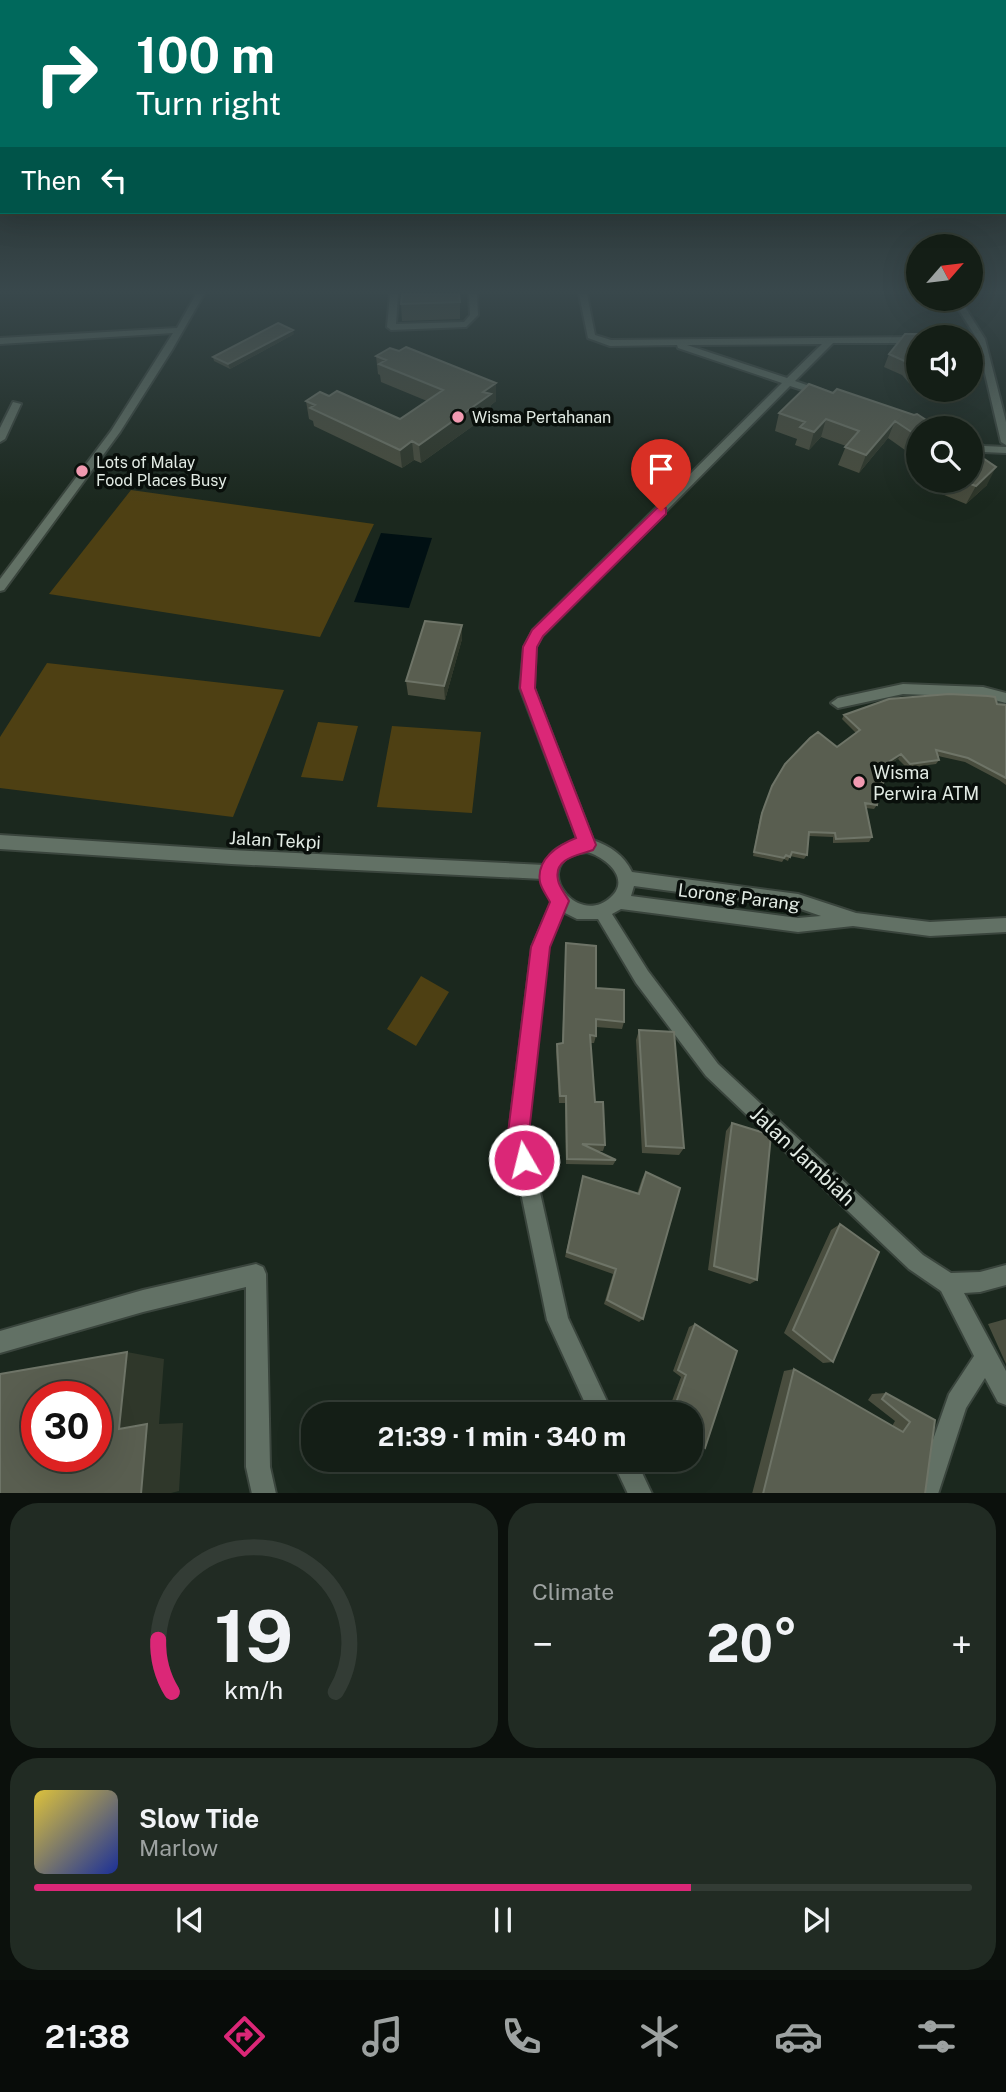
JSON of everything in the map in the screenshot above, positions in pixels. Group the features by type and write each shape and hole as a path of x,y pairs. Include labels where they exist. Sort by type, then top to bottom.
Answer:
{"street":[{"path":"0,587 68,499 158,364"},
{"path":"735,364 836,398"},
{"path":"587,845 527,688 530,647 537,633 670,503 806,364"},
{"path":"983,364 1006,442"},
{"path":"0,439 16,404"},
{"path":"983,449 1006,450"},
{"path":"838,703 903,689 983,692 1006,698"},
{"name":"Jalan Tekpi","path":"0,842 231,857 549,872"},
{"path":"587,845 608,852 623,868 625,886 610,906 580,912 560,901 549,882 549,872 558,855 576,846 587,845"},
{"name":"Lorong Parang","path":"625,878 798,901 856,920 930,929 1006,925"},
{"path":"560,901 540,947 518,1133 558,1320 596,1402"},
{"name":"Lorong Parang","path":"610,906 798,925 856,920"},
{"name":"Jalan Jambiah","path":"610,906 642,977 712,1070 916,1262 948,1284 1006,1394"},
{"path":"0,1342 143,1301 256,1274 258,1466 264,1493"},
{"path":"948,1284 980,1282 1006,1275"},
{"path":"926,1493 957,1402 986,1357"},
{"path":"630,1472 640,1493"}],"shaded area":[{"path":"131,490 374,524 320,637 49,594"},
{"path":"381,533 432,538 409,608 354,602"},
{"path":"47,663 284,690 233,817 0,788 0,737"},
{"path":"318,722 358,726 343,781 301,777"},
{"path":"392,726 481,732 472,813 377,807"},
{"path":"421,976 449,992 416,1046 387,1029"}],"building":[{"path":"379,364 448,364 496,383 483,392 491,394 419,445 412,441 400,450 310,408 315,405 306,401 320,392 329,396 337,391 400,419 443,390"},
{"path":"809,384 833,393 837,389 920,416 906,416 906,428 895,421 866,455 845,447 859,431 826,419 814,432 800,427 805,422 779,413"},
{"path":"983,458 996,467 983,479"},
{"path":"425,621 462,625 444,686 406,681"},
{"path":"949,694 995,697 997,704 1006,705 1006,778 968,758 936,750 939,760 910,764 901,754 873,772 885,779 877,805 865,803 872,837 836,839 835,833 809,832 807,855 792,852 790,857 786,855 784,858 754,852 762,813 772,786 785,764 810,738 818,732 837,747 860,730 844,715 889,699"},
{"path":"566,943 596,946 596,988 624,990 624,1022 596,1019 596,1036 590,1035 595,1102 603,1102 605,1145 582,1144 616,1160 567,1159 566,1096 560,1096 557,1044 563,1043"},
{"path":"639,1030 674,1032 684,1148 646,1146"},
{"path":"732,1123 771,1135 757,1280 714,1266"},
{"path":"646,1172 680,1188 643,1319 607,1300 616,1269 567,1252 583,1176 639,1194"},
{"path":"840,1224 879,1252 833,1362 793,1330"},
{"path":"695,1324 737,1351 705,1448 703,1402 676,1402 686,1375 678,1370"},
{"path":"127,1352 119,1429 147,1424 141,1493 0,1493 0,1374"},
{"path":"794,1369 903,1432 910,1422 882,1399 886,1393 935,1420 925,1493 763,1493"}],"place":[{"name":"Wisma Pertahanan","path":"458,417"},
{"name":"Lots of Malay Food Places Busy","path":"82,471"},
{"name":"Wisma Perwira ATM","path":"859,782"}],"route":[{"path":"524,1160 518,1133 540,947 560,901 549,882 549,872 552,863 566,849 587,845 527,688 530,647 537,633 661,511"}]}
